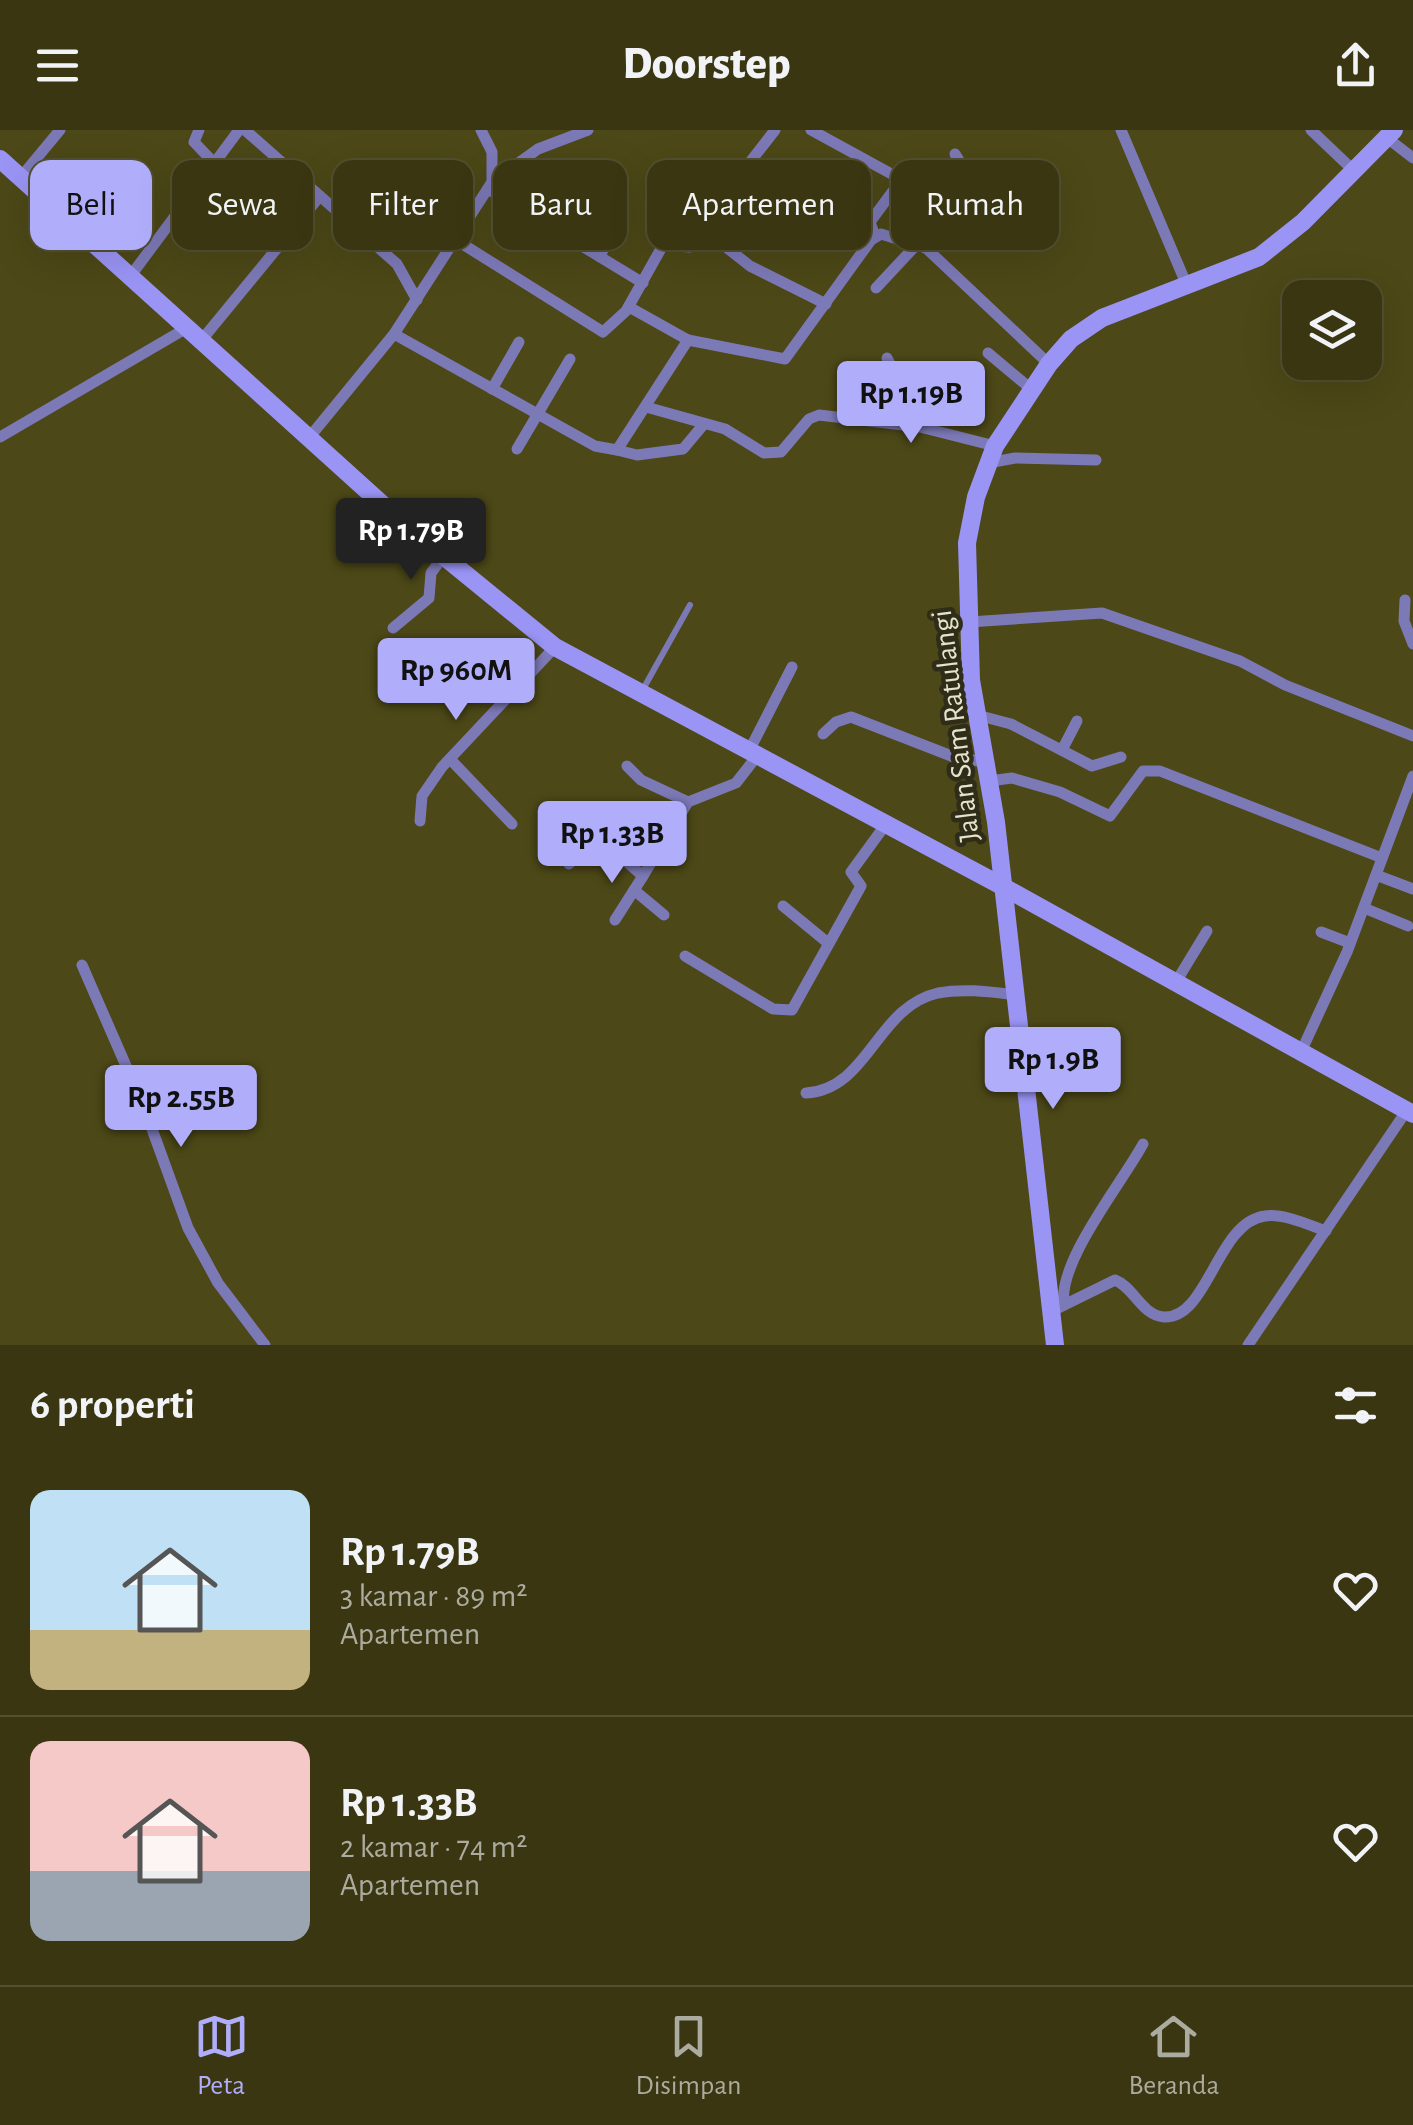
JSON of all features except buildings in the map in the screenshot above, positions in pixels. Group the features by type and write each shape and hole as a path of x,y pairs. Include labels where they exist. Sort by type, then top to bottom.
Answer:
{"main road":[{"name":"Jalan Sam Ratulangi","path":"1055,1345 1058,1308 977,715 969,622 967,542 991,454 1031,389 1071,339 1102,318 1241,267 1273,248 1391,134"},
{"path":"0,159 308,439 555,648 1000,885 1410,1112"}],"street":[{"path":"22,177 60,130"},
{"path":"199,130 194,142 211,160"},
{"path":"220,160 242,130 397,264 417,300"},
{"path":"481,130 492,152 490,185"},
{"path":"473,212 490,185 538,148 588,130"},
{"path":"753,160 776,130"},
{"path":"811,130 897,177 896,186 870,222 875,236"},
{"path":"1121,130 1188,288"},
{"path":"1311,130 1352,169"},
{"path":"1391,134 1413,158"},
{"path":"955,154 958,160"},
{"path":"490,185 643,283"},
{"path":"200,342 320,196"},
{"path":"129,278 172,222"},
{"path":"628,307 688,340 785,359 875,236 891,234"},
{"path":"308,439 394,334 450,250"},
{"path":"472,250 598,331 608,329 628,307 660,250"},
{"path":"600,257 603,250"},
{"path":"730,250 750,266 826,304"},
{"path":"876,288 918,250"},
{"path":"926,250 1049,364"},
{"path":"1,435 185,329"},
{"path":"394,334 595,446 637,454 683,448 704,424"},
{"path":"617,450 688,340"},
{"path":"492,389 519,342"},
{"path":"988,353 1031,389"},
{"path":"886,358 924,428"},
{"path":"517,449 570,359"},
{"path":"646,406 725,429 752,448 772,453 781,452 809,419 819,415 924,428 991,454 1015,458 1096,460"},
{"path":"393,628 429,598 432,574 444,557"},
{"path":"1405,600 1404,621 1413,644"},
{"path":"969,622 1102,613 1240,661 1285,684 1413,736"},
{"path":"420,821 422,796 450,759 555,648"},
{"path":"614,920 688,802 736,783 792,667"},
{"path":"977,715 1011,724 1092,766 1121,756"},
{"path":"823,734 836,722 851,717 954,758 986,762"},
{"path":"1062,750 1077,721"},
{"path":"450,759 512,824"},
{"path":"627,766 647,784 688,802"},
{"path":"989,781 1000,783 1012,778 1058,792 1110,816 1143,772 1160,772 1382,858"},
{"path":"1300,1054 1350,944 1413,776"},
{"path":"685,956 773,1009 795,1008 862,885 851,872 886,824"},
{"path":"569,864 590,846 604,842 643,876"},
{"path":"1376,875 1413,889"},
{"path":"634,890 664,915"},
{"path":"783,906 828,943"},
{"path":"1364,908 1408,926"},
{"path":"1176,982 1207,931"},
{"path":"1320,932 1350,944"},
{"path":"82,965 144,1107 188,1228 218,1284 265,1345"},
{"path":"806,1093 840,1085 895,1016 931,995 968,990 1016,994"},
{"path":"1248,1345 1410,1112"},
{"path":"1058,1308 1064,1284 1088,1235 1143,1144"},
{"path":"1058,1308 1115,1280 1154,1314 1173,1316 1190,1306 1214,1263 1257,1218 1272,1216 1326,1231"}],"lane":[{"path":"640,694 690,605"}]}
